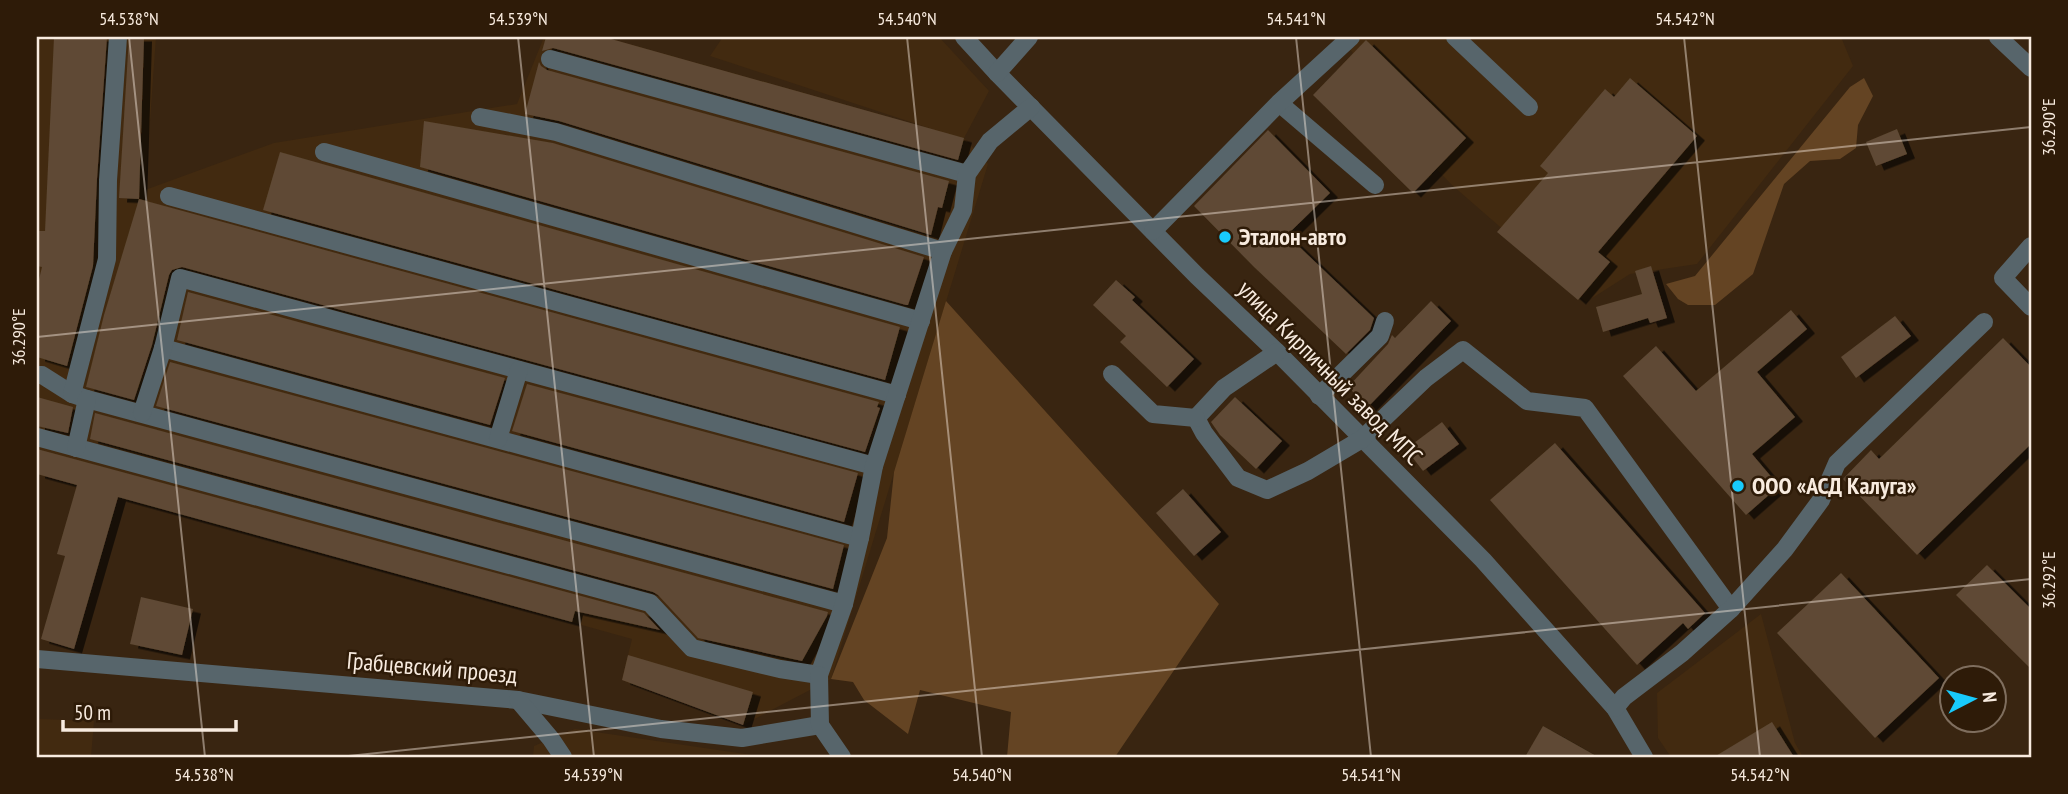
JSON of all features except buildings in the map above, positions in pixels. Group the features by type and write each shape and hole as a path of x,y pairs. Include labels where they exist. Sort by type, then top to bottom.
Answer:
{"street":[{"path":"76,448 79,397 107,259 108,180 118,37"},
{"name":"улица Кирпичный завод МПС","path":"964,37 1153,231 1483,560 1615,708 1644,757"},
{"path":"997,73 1030,37"},
{"path":"1153,231 1279,103 1350,37"},
{"path":"1455,37 1528,107"},
{"path":"1998,37 2031,68"},
{"path":"551,59 967,174"},
{"path":"1279,103 1375,185"},
{"path":"842,757 820,725 819,675 844,604 874,466 943,251 963,211 967,174 990,141 1031,107"},
{"path":"480,117 556,132 943,251"},
{"path":"324,152 920,320"},
{"path":"169,196 897,395"},
{"path":"2031,246 2003,278 2031,307"},
{"path":"142,413 163,348 180,278 874,466"},
{"path":"1319,396 1380,336 1385,321"},
{"path":"1615,708 1624,696 1682,653 1731,609 1785,549 1821,500 1837,463 1984,323"},
{"path":"163,348 860,538"},
{"path":"1196,418 1238,478 1267,490 1308,471 1362,439 1426,378 1463,350 1527,401 1586,408 1731,609"},
{"path":"1196,418 1224,388 1277,352"},
{"path":"498,439 519,370"},
{"path":"1112,374 1153,414 1196,418"},
{"path":"37,375 79,397 844,604"},
{"path":"37,437 650,603 692,648 780,669 819,675"},
{"name":"Грабцевский проезд","path":"37,659 518,700 661,729 742,738 820,725"},
{"path":"518,700 551,738 563,757"}],"shaded area":[{"path":"37,37 156,37 145,190 274,143 517,104 544,37 604,37 932,129 710,56 723,37 939,37 989,91 964,138 988,164 831,679 743,725 622,680 632,639 37,474"},
{"path":"1341,37 1841,37 1853,66 1697,264 1630,274 1586,302 1452,185 1338,69 1353,53"},
{"path":"1864,78 1873,96 1858,125 1856,148 1840,159 1810,161 1784,184 1753,274 1715,305 1688,305 1678,299 1666,284 1695,276 1850,87"},
{"path":"946,301 1219,604 1115,757 1007,757 1011,712 920,690 908,734 864,700 853,682 831,679 887,538 894,472"},
{"path":"1761,614 1795,743 1803,757 1671,757 1658,738 1657,693"},
{"path":"37,719 94,721 91,757 37,757"},
{"path":"575,729 765,757 533,757 534,746"}],"place":[{"name":"Эталон-авто","path":"1225,237"},
{"name":"ООО «АСД Калуга»","path":"1738,486"}]}
